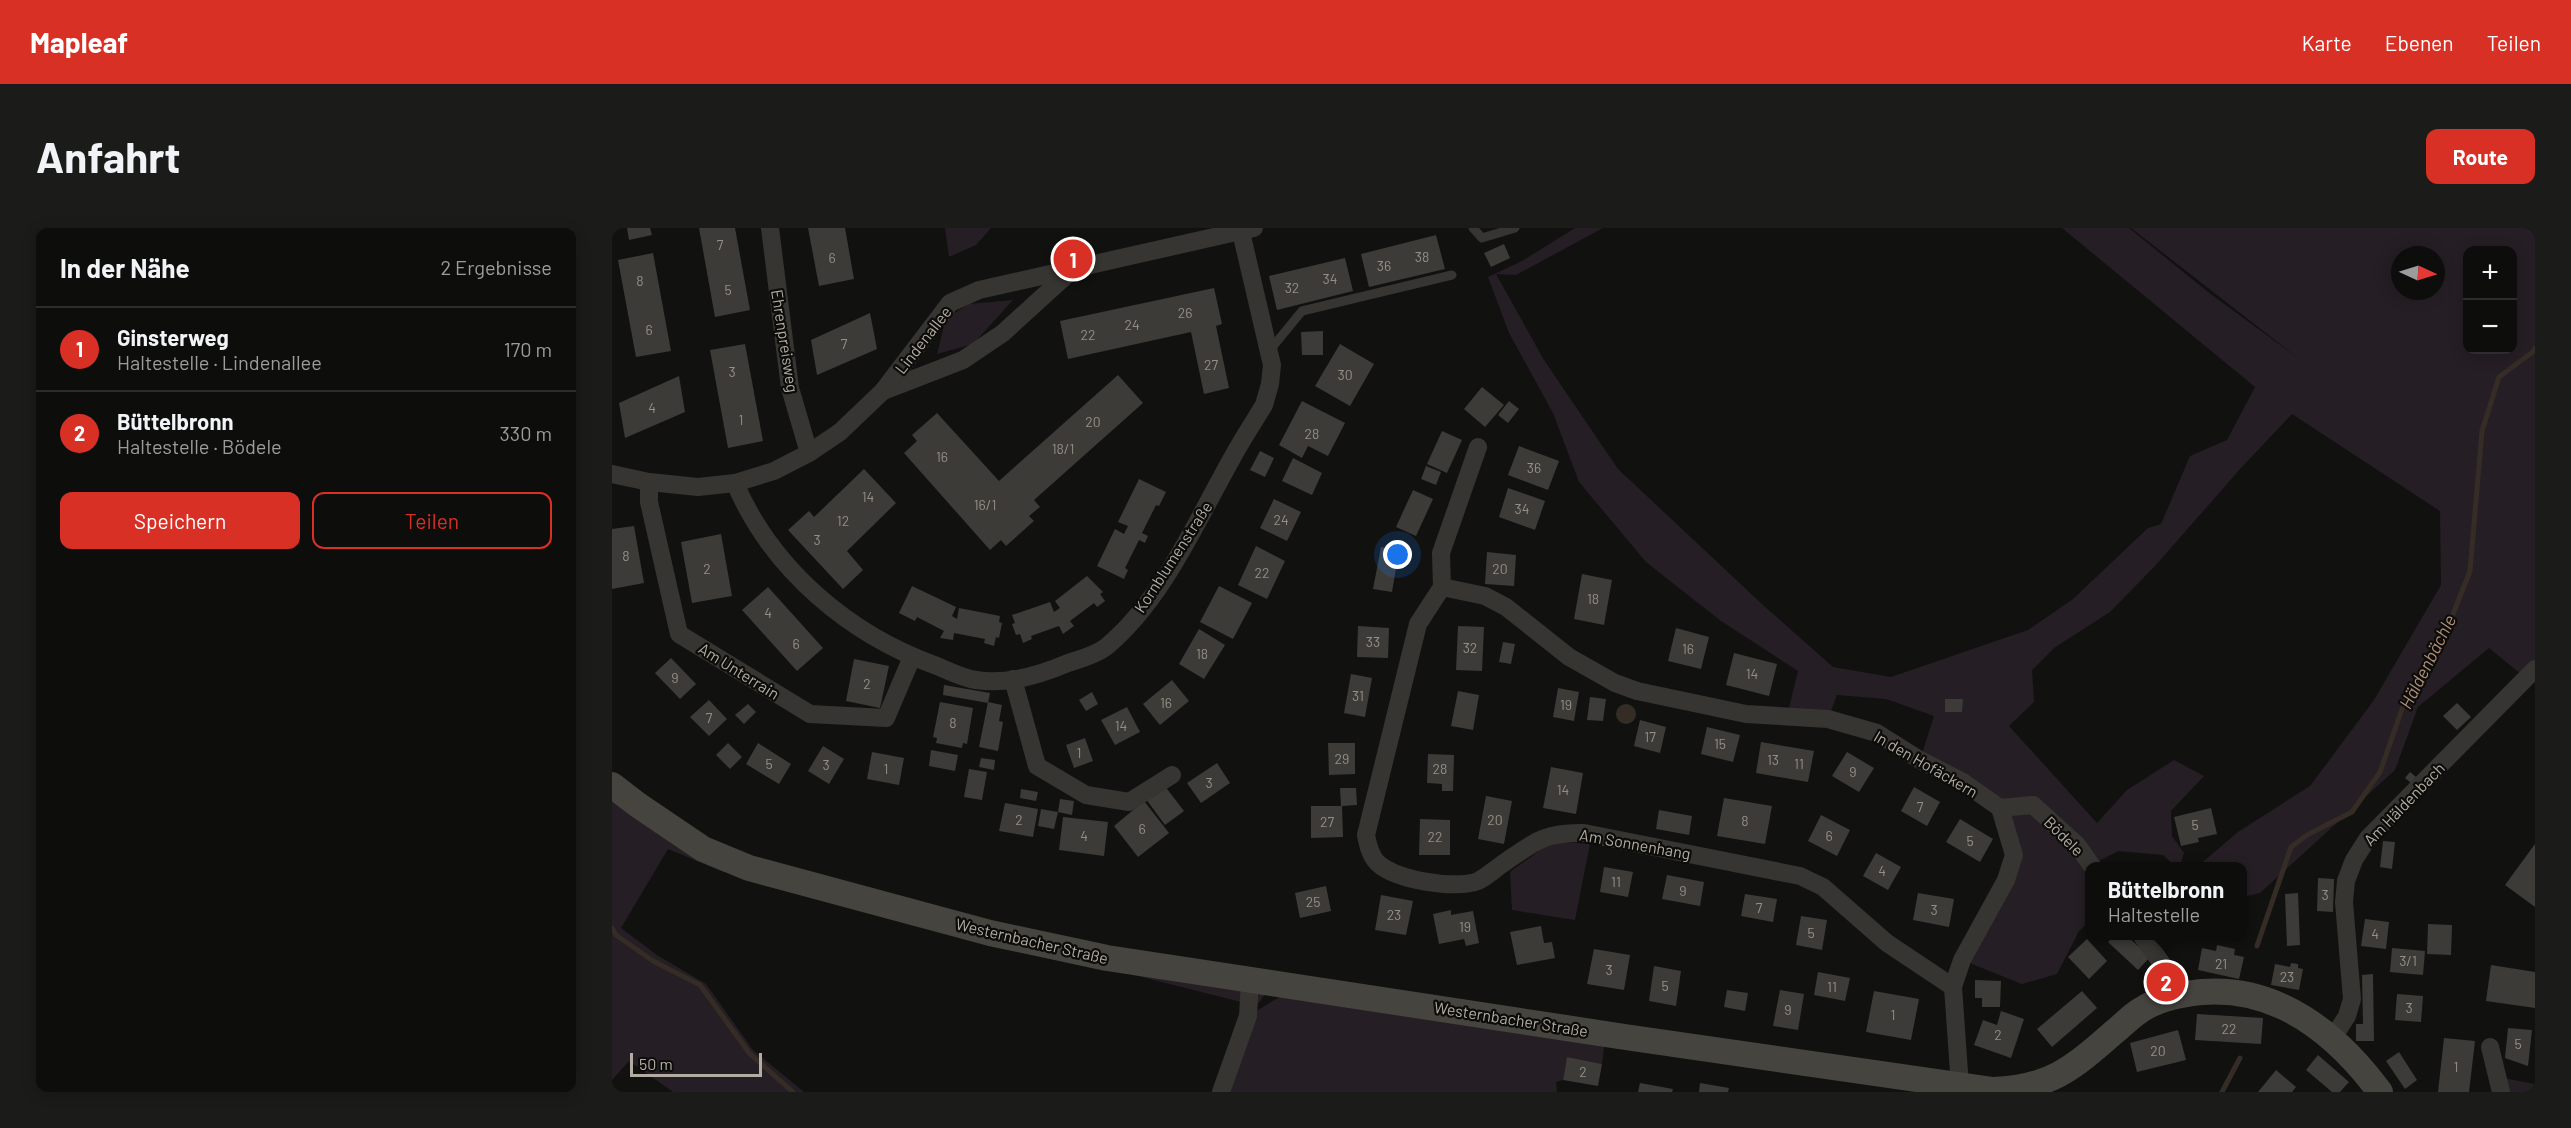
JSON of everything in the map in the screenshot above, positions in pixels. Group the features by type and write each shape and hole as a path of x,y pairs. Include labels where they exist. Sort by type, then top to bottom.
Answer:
{"street":[{"name":"Ehrenpreisweg","path":"770,228 790,388 809,453"},
{"name":"Lindenallee","path":"612,474 649,482 698,487 735,483 774,471 809,453 840,432 883,392 950,303 979,290 1248,230"},
{"name":"Kornblumenstraße","path":"735,483 744,504 786,564 823,602 868,634 912,657 975,680 1013,679 1043,674 1104,648 1145,606 1184,545 1264,405 1271,375 1270,350 1248,230"},
{"name":"Lindenallee","path":"883,392 963,360 1003,333 1073,269"},
{"path":"1442,587 1441,553 1478,447"},
{"name":"Am Unterrain","path":"649,482 649,502 679,634 810,714 886,718 912,657"},
{"name":"In den Hofäckern","path":"1442,587 1485,596 1506,607 1569,657 1615,683 1637,691 1746,714 1828,719 1877,734 1963,782 2000,808"},
{"name":"Am Sonnenhang","path":"1442,587 1418,624 1366,835 1368,849 1376,861 1388,871 1443,886 1461,886 1479,881 1542,838 1560,832 1584,832 1800,876 1823,887 1887,943 1953,987"},
{"name":"Am Häldenbach","path":"2333,1038 2351,1008 2344,902 2346,881 2354,860 2368,838 2535,669"},
{"path":"1013,679 1037,766 1086,795 1129,802 1172,775"},
{"name":"Westernbacher Straße","path":"612,784 638,805 703,849 749,868 1000,935 1107,958 1993,1090 2017,1089 2041,1084 2066,1071 2141,1010 2163,999 2188,993 2216,991 2271,1000 2301,1015 2333,1038 2375,1090"},
{"name":"Bödele","path":"2000,808 2033,805 2077,845 2089,862"},
{"path":"1960,1086 1953,987 1962,960 2006,880 2014,855 2000,808"},
{"path":"2145,940 2165,968 2163,999"},
{"path":"1221,1092 1248,1016 1251,980"},
{"path":"2490,1047 2501,1092"}],"lane":[{"path":"1473,228 1482,238 1515,228"},
{"path":"1270,350 1302,311 1452,275"}],"shaded area":[{"path":"945,228 991,228 976,245 949,257"},
{"path":"1575,228 1603,228 1516,275 1496,274 1544,360 1618,469 1763,605 1833,667 1891,677 2028,630 2073,599 2148,528 2161,524 2190,456 2227,440 2255,387 2062,228 2129,228 2208,292 2298,358 2131,228 2535,228 2535,669 2527,679 2489,648 2418,707 2395,770 2260,893 2247,896 2247,862 2203,862 2238,832 2310,786 2374,700 2441,585 2440,511 2292,414 2155,566 2110,612 2054,648 2032,670 2034,702 2009,726 2097,823 2127,790 2174,760 2204,776 2171,811 2172,836 2184,853 2181,862 2171,862 2163,855 2118,851 2097,862 2085,862 2085,926 2079,931 2057,974 2022,984 1962,960 2014,855 2000,808 1920,760 1934,716 1886,699 1837,695 1828,719 1787,716 1798,671 1721,621 1646,562 1579,482 1553,413 1509,333 1488,277 1522,261"},
{"path":"1013,300 973,344 937,354 946,318 969,304"},
{"path":"1626,704 1633,707 1636,714 1633,721 1626,724 1619,721 1616,714 1619,707"},
{"path":"612,785 749,868 1273,983 1250,1015 1284,994 1605,1041 1602,1064 1567,1057 1563,1080 1556,1082 1557,1092 1221,1092 1245,1003 721,871 668,849 621,928 657,955 706,984 753,1050 804,1092 673,1092 629,1061 612,1080"},
{"path":"1562,842 1590,844 1575,920 1512,910 1510,872 1543,848"},
{"path":"2498,1077 2535,1084 2535,1092 2501,1092"}],"building":[{"path":"627,228 650,228 652,235 629,240"},
{"path":"699,228 735,228 750,310 715,317"},
{"path":"808,228 845,228 854,279 819,286"},
{"path":"1436,235 1445,269 1369,287 1361,254"},
{"path":"1504,244 1510,258 1491,267 1484,253"},
{"path":"653,253 671,351 636,357 618,260"},
{"path":"1345,258 1353,291 1277,310 1269,276"},
{"path":"1214,288 1222,324 1216,326 1229,388 1204,394 1191,332 1068,359 1060,321"},
{"path":"870,313 877,349 817,375 811,340"},
{"path":"1323,331 1323,355 1302,355 1301,332"},
{"path":"745,344 763,441 728,448 710,350"},
{"path":"1340,344 1374,364 1350,406 1315,386"},
{"path":"1118,375 1143,403 1034,500 1040,507 1029,516 1034,521 1006,546 1001,540 990,550 904,453 917,441 912,435 937,413 999,481"},
{"path":"679,376 685,412 625,438 619,403"},
{"path":"1482,387 1504,405 1485,427 1464,409"},
{"path":"1302,401 1345,423 1328,456 1308,446 1302,458 1279,445"},
{"path":"1509,401 1519,409 1508,423 1498,415"},
{"path":"1442,431 1462,440 1447,473 1427,464"},
{"path":"1519,446 1559,461 1548,490 1508,475"},
{"path":"1260,451 1274,458 1265,477 1250,470"},
{"path":"1293,458 1322,473 1312,495 1282,481"},
{"path":"1426,466 1441,472 1436,485 1421,479"},
{"path":"864,469 896,503 847,551 863,570 843,589 788,530 809,511 814,517"},
{"path":"1139,479 1166,492 1159,506 1156,505 1142,533 1148,536 1145,543 1139,540 1125,568 1128,570 1124,579 1097,566 1115,529 1124,534 1128,526 1118,522"},
{"path":"1508,488 1545,501 1535,530 1499,517"},
{"path":"1413,490 1433,499 1416,536 1396,527"},
{"path":"1274,499 1301,512 1287,541 1260,528"},
{"path":"634,526 644,583 612,589 612,529"},
{"path":"721,534 732,596 692,603 681,542"},
{"path":"1256,546 1285,561 1267,599 1238,585"},
{"path":"1381,547 1399,550 1392,592 1373,589"},
{"path":"1487,552 1516,555 1514,586 1485,584"},
{"path":"1582,574 1612,580 1604,625 1574,619"},
{"path":"1087,576 1103,592 1100,594 1105,601 1097,607 1094,603 1070,621 1074,626 1063,634 1059,626 1031,636 1032,639 1023,643 1020,634 1016,635 1012,615 1050,602 1054,612 1060,608 1055,601"},
{"path":"912,586 956,607 952,616 957,619 959,608 1000,616 999,622 1002,623 999,638 996,637 994,646 984,643 985,639 954,633 953,640 940,638 944,631 917,617 915,621 899,613"},
{"path":"1219,586 1252,603 1233,639 1200,622"},
{"path":"768,587 823,648 797,671 742,610"},
{"path":"1358,626 1389,628 1388,658 1357,657"},
{"path":"1458,626 1484,627 1482,671 1456,670"},
{"path":"1676,628 1709,637 1701,669 1668,661"},
{"path":"1199,629 1225,645 1204,679 1179,664"},
{"path":"1503,642 1515,644 1511,664 1499,662"},
{"path":"1734,653 1777,664 1769,696 1726,685"},
{"path":"671,658 696,684 680,699 655,673"},
{"path":"854,659 889,666 880,708 846,701"},
{"path":"1351,674 1372,678 1365,717 1344,713"},
{"path":"1172,680 1189,701 1160,725 1143,704"},
{"path":"944,685 990,693 988,703 943,695"},
{"path":"1558,688 1579,692 1574,721 1553,717"},
{"path":"1458,691 1479,695 1473,730 1451,726"},
{"path":"1092,692 1098,704 1086,711 1079,700"},
{"path":"1590,697 1606,699 1603,721 1587,720"},
{"path":"1945,699 1963,699 1962,712 1945,712"},
{"path":"709,700 727,719 709,736 690,717"},
{"path":"940,702 973,708 967,744 963,743 962,748 936,743 937,738 933,737"},
{"path":"988,702 1002,705 999,721 1003,722 998,751 979,747"},
{"path":"2457,703 2471,717 2457,730 2443,716"},
{"path":"748,704 756,712 744,724 735,715"},
{"path":"1127,707 1140,732 1115,745 1101,720"},
{"path":"1640,720 1666,727 1660,753 1634,746"},
{"path":"1707,727 1740,735 1733,762 1701,754"},
{"path":"1085,738 1093,761 1074,768 1066,745"},
{"path":"1761,742 1814,751 1808,782 1756,773"},
{"path":"728,743 742,757 730,769 716,755"},
{"path":"758,743 791,764 779,784 746,764"},
{"path":"1328,743 1355,743 1355,774 1329,775"},
{"path":"823,746 844,759 829,784 808,771"},
{"path":"931,750 958,755 955,771 929,766"},
{"path":"872,752 904,758 899,785 867,779"},
{"path":"1847,752 1874,768 1859,792 1832,776"},
{"path":"1428,754 1454,755 1453,791 1442,791 1442,784 1427,783"},
{"path":"981,758 995,760 994,770 979,767"},
{"path":"1217,763 1230,783 1201,803 1187,783"},
{"path":"1551,767 1583,773 1576,814 1543,808"},
{"path":"969,769 987,772 982,800 964,797"},
{"path":"2410,772 2416,777 2411,783 2405,778"},
{"path":"1164,785 1184,811 1165,825 1146,799"},
{"path":"1914,787 1940,802 1927,826 1901,811"},
{"path":"1340,788 1356,788 1357,805 1342,806 1343,837 1311,838 1311,806 1341,806"},
{"path":"1021,789 1038,792 1036,801 1020,798"},
{"path":"1486,796 1512,801 1504,844 1478,839"},
{"path":"1724,798 1772,806 1765,844 1717,836"},
{"path":"1060,799 1074,801 1072,815 1058,812"},
{"path":"1144,801 1169,833 1138,857 1114,826"},
{"path":"1005,803 1038,809 1033,837 999,831"},
{"path":"2211,808 2217,834 2198,838 2199,842 2181,846 2174,817"},
{"path":"1041,809 1058,812 1054,829 1038,826"},
{"path":"1659,810 1692,816 1689,835 1656,829"},
{"path":"1821,815 1850,830 1837,856 1808,841"},
{"path":"1063,817 1108,822 1104,856 1059,850"},
{"path":"1420,819 1450,820 1450,855 1419,855"},
{"path":"1960,819 1993,839 1980,862 1946,842"},
{"path":"2383,841 2395,842 2392,869 2380,867"},
{"path":"2535,844 2535,907 2505,885"},
{"path":"1876,853 1901,867 1888,890 1863,876"},
{"path":"1604,867 1633,872 1628,897 1600,892"},
{"path":"1667,875 1704,882 1700,906 1662,899"},
{"path":"2318,878 2334,879 2333,912 2317,911"},
{"path":"1326,886 1331,911 1300,918 1295,893"},
{"path":"1918,893 1954,899 1949,927 1913,920"},
{"path":"2298,893 2300,945 2287,946 2285,894"},
{"path":"1745,894 1777,899 1773,922 1741,916"},
{"path":"1381,895 1413,901 1406,935 1375,930"},
{"path":"1451,910 1451,915 1473,911 1479,943 1466,946 1464,939 1439,944 1433,914"},
{"path":"1801,916 1827,920 1822,950 1796,945"},
{"path":"2365,919 2389,922 2386,949 2361,946"},
{"path":"2428,924 2452,925 2451,955 2427,954"},
{"path":"1541,926 1544,943 1552,942 1555,958 1517,965 1510,932"},
{"path":"2088,940 2107,961 2089,979 2068,957"},
{"path":"2110,940 2131,940 2150,957 2138,970 2108,942"},
{"path":"2217,945 2235,949 2234,955 2244,957 2239,979 2198,970 2202,948 2216,951"},
{"path":"2392,948 2425,951 2423,975 2390,972"},
{"path":"1594,949 1630,955 1624,990 1587,984"},
{"path":"2291,963 2298,964 2298,968 2303,969 2299,990 2271,985 2275,964 2290,967"},
{"path":"2491,965 2535,972 2535,1008 2486,1001"},
{"path":"1654,966 1681,971 1676,1006 1649,1001"},
{"path":"1818,972 1850,978 1845,1001 1814,995"},
{"path":"2373,974 2374,1041 2356,1041 2356,1024 2363,1024 2362,975"},
{"path":"1975,980 2001,981 2000,1007 1982,1007 1982,998 1975,998"},
{"path":"1727,990 1748,993 1745,1011 1724,1007"},
{"path":"1780,990 1804,994 1798,1030 1773,1026"},
{"path":"1874,991 1919,999 1911,1040 1866,1032"},
{"path":"2082,991 2097,1008 2052,1047 2037,1029"},
{"path":"2397,994 2423,996 2421,1022 2395,1020"},
{"path":"2001,1011 2024,1019 2011,1058 1974,1045 1983,1020 1997,1025"},
{"path":"2197,1014 2263,1018 2261,1044 2195,1040"},
{"path":"2508,1028 2532,1030 2528,1066 2505,1058"},
{"path":"2178,1030 2186,1060 2137,1072 2130,1043"},
{"path":"2444,1038 2475,1041 2469,1092 2438,1092"},
{"path":"2399,1052 2417,1080 2405,1089 2386,1061"},
{"path":"2318,1055 2349,1082 2340,1092 2332,1092 2306,1070"},
{"path":"1567,1057 1602,1064 1598,1086 1563,1080"},
{"path":"2276,1070 2296,1087 2292,1092 2258,1092"},
{"path":"1640,1083 1673,1089 1672,1092 1638,1092"},
{"path":"1700,1083 1729,1088 1728,1092 1699,1092"}],"waterway":[{"name":"Häldenbächle","path":"2257,946 2291,847 2307,835 2352,812 2380,772 2407,695 2442,642 2470,571 2482,431 2499,377 2535,348"},
{"path":"612,928 616,935 653,961 700,985 750,1054 793,1092"},
{"name":"Häldenbächle","path":"2222,1092 2240,1058"}],"place":[{"name":"Ginsterweg","path":"1073,259"},
{"name":"Büttelbronn","path":"2166,982"}]}
